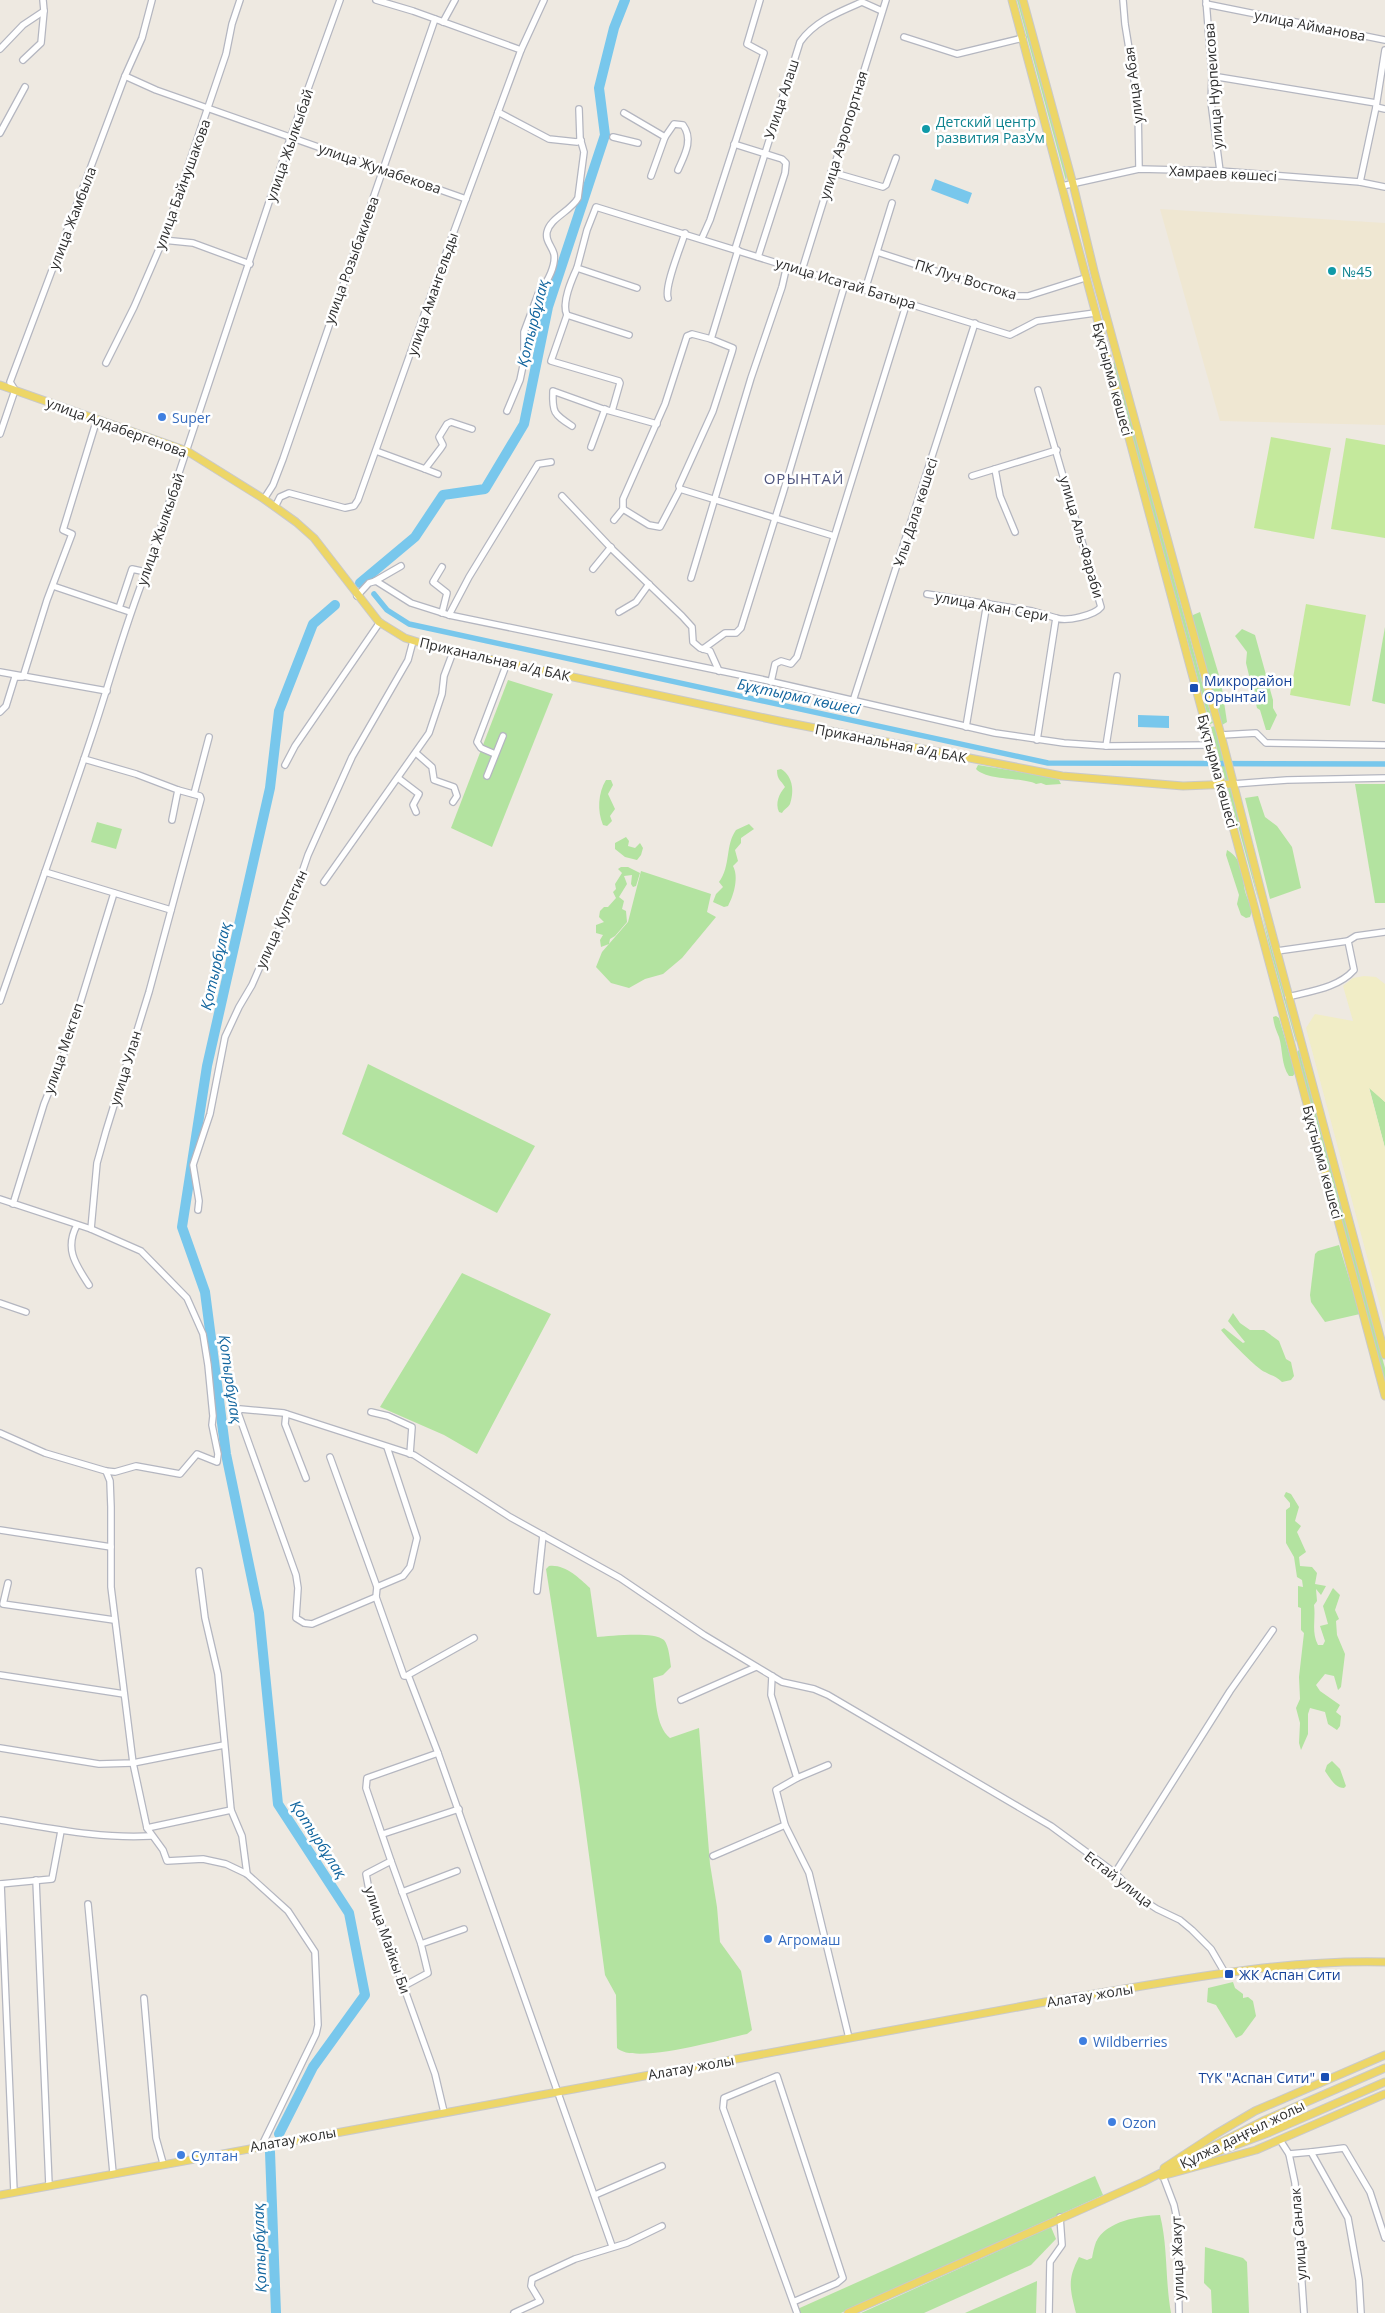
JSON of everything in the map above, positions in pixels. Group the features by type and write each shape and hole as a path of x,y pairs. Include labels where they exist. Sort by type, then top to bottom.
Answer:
{"main road":[{"name":"Бұқтырма көшесі","path":"1012,0 1385,1396"},
{"name":"Бұқтырма көшесі","path":"1023,0 1073,184 1095,275 1221,735 1288,997 1385,1355"},
{"path":"1085,278 1095,275"},
{"path":"1108,358 1118,356"},
{"name":"улица Алдабергенова","path":"0,385 187,451 264,499 296,522 314,538 357,596 380,622 404,638"},
{"name":"Приканальная а/д БАК","path":"404,638 453,652 784,722 1062,776 1183,786 1221,785 1232,781"},
{"path":"1255,909 1265,907"},
{"path":"1292,1047 1302,1045"},
{"name":"Алатау жолы","path":"0,2195 162,2163 1045,2002 1290,1965 1347,1961 1385,1962"},
{"path":"1143,2182 1254,2111 1385,2055"},
{"name":"Құлжа даңғыл жолы","path":"1172,2168 1263,2121 1385,2068"},
{"name":"Құлжа даңғыл жолы","path":"1172,2168 1268,2134 1385,2082"},
{"path":"1143,2182 1245,2154 1385,2094"},
{"path":"848,2313 1172,2168"}],"street":[{"path":"23,60 41,43 44,11 43,0"},
{"name":"улица Жамбыла","path":"0,434 15,390 10,382 125,76 142,38 152,0"},
{"name":"улица Байнушакова","path":"106,362 134,307 163,240 209,108 240,0"},
{"name":"улица Жылкыбай","path":"0,1001 107,691 130,612 146,572 187,451 291,136 340,0"},
{"path":"376,0 521,50"},
{"path":"443,22 455,0"},
{"name":"улица Амангельды","path":"275,507 280,497 289,493 345,508 354,506 376,451 521,50 544,0"},
{"path":"702,238 710,220 764,53 747,44 760,0"},
{"name":"улица Аэропортная","path":"802,270 886,0"},
{"name":"улица Абая","path":"1123,0 1138,104 1139,169"},
{"name":"Улица Алаш","path":"711,339 764,154 800,42 807,32 828,17 862,2 882,11"},
{"name":"улица Айманова","path":"1206,2 1385,40"},
{"name":"улица Нурпеисова","path":"1206,2 1212,76 1211,102 1220,171"},
{"path":"0,49 23,25 44,11"},
{"name":"улица Розыбакиева","path":"264,499 273,485 283,459 435,19"},
{"path":"904,37 957,54 1023,38"},
{"path":"1360,182 1385,50"},
{"name":"улица Жумабекова","path":"125,76 156,90 466,199"},
{"path":"1212,76 1376,105 1385,109"},
{"path":"0,132 25,87"},
{"path":"507,411 520,380 524,361 524,332 540,289 546,285 551,271 554,255 548,243 547,231 578,198 584,152 581,140 579,109"},
{"path":"498,112 549,140 577,142 581,140"},
{"path":"624,113 664,137"},
{"path":"651,176 664,137 674,124 684,125 688,132 688,143 678,170"},
{"path":"613,137 638,143"},
{"path":"734,144 782,159 786,163 758,256"},
{"path":"831,172 883,187 886,185 896,158"},
{"name":"Хамраев көшесі","path":"1062,186 1139,169 1220,171 1360,182 1385,187"},
{"path":"865,290 892,203"},
{"name":"улица Исатай Батыра","path":"577,268 587,230 596,206 1010,334 1018,332 1037,321 1095,313"},
{"path":"668,298 671,276 685,233"},
{"path":"163,240 193,243 250,264"},
{"name":"ПК Луч Востока","path":"877,252 1012,296 1028,296 1085,278"},
{"path":"691,578 787,266"},
{"path":"612,411 619,381 551,361 567,315 565,312 567,298 577,268 637,288"},
{"path":"703,649 725,633 736,633 740,628 776,517 844,284"},
{"path":"772,682 775,664 782,661 792,664 797,658 907,302"},
{"path":"567,315 629,335"},
{"name":"Ұлы Дала көшесі","path":"853,701 975,323"},
{"path":"614,520 623,509 623,499 657,424 687,336 692,334 726,344 732,348 732,352 714,411 679,486 680,489 660,526 649,525 623,509"},
{"path":"572,426 555,414 552,406 553,390 605,409 657,424"},
{"name":"улица Аль-Фараби","path":"1038,390 1057,450 1101,607 1098,611 1072,619 1056,618"},
{"path":"591,446 605,409"},
{"path":"23,676 72,534 63,530 97,419"},
{"path":"425,469 428,468 443,445 439,436 447,424 450,422 472,429"},
{"path":"972,476 1057,450"},
{"path":"376,451 438,474"},
{"path":"445,614 538,464 551,462"},
{"path":"995,469 1000,496 1016,532"},
{"path":"680,489 834,536"},
{"path":"562,496 692,627 693,642 703,649 710,651 720,671"},
{"path":"593,569 611,547"},
{"path":"357,596 369,583 401,566"},
{"path":"442,567 433,582 447,593 445,614"},
{"path":"119,608 132,569 146,572"},
{"path":"375,581 411,603 445,614 772,682 966,726 1037,740 1106,746 1213,748"},
{"path":"620,612 636,602 650,584"},
{"path":"53,586 130,612"},
{"name":"улица Акан Сери","path":"927,594 1032,611 1056,618"},
{"path":"966,726 987,603"},
{"path":"1037,740 1056,618"},
{"path":"285,764 295,746 380,622"},
{"name":"улица Култегин","path":"198,1210 199,1201 193,1165 210,1114 225,1037 273,943 295,893 308,855 352,756 408,660 413,641"},
{"path":"324,882 429,733 442,694 444,676 453,652"},
{"path":"495,754 481,748 477,742 508,663"},
{"path":"0,672 107,691"},
{"path":"0,712 6,706 16,677 23,676"},
{"path":"1106,746 1117,676"},
{"path":"1221,735 1256,734 1266,743 1385,745"},
{"path":"487,776 503,736"},
{"path":"84,759 194,794 210,737"},
{"path":"416,753 432,767 434,780 454,787 457,796 453,802"},
{"path":"398,778 418,794 413,805 416,812"},
{"name":"Приканальная а/д БАК","path":"1232,781 1385,778"},
{"path":"172,820 178,790"},
{"name":"улица Улан","path":"91,1229 94,1184 102,1147 196,826 202,799 194,794"},
{"path":"45,872 172,910"},
{"name":"улица Мектеп","path":"13,1204 44,1104 67,1046 114,893"},
{"path":"1277,951 1348,941 1356,936 1385,932"},
{"path":"1288,997 1324,988 1351,974 1355,967 1348,941"},
{"path":"0,1199 91,1229 141,1251 187,1298 202,1334 208,1365 213,1416 212,1425 218,1462 197,1454 180,1474 136,1466 115,1472 106,1471 45,1453 0,1433"},
{"path":"77,1225 72,1246 73,1261 89,1285"},
{"path":"0,1303 26,1312"},
{"name":"Естай улица","path":"376,1597 312,1624 304,1623 296,1618 298,1590 296,1575 238,1413 240,1409 286,1414 410,1454 542,1535 620,1578 756,1667 782,1682 814,1689 828,1695 1051,1826 1115,1873 1140,1898 1180,1920 1192,1930 1211,1949 1225,1974"},
{"path":"371,1412 388,1416 412,1428 410,1454"},
{"path":"286,1414 285,1424 306,1478"},
{"path":"377,1587 403,1576 410,1567 416,1538 387,1447"},
{"path":"330,1458 377,1587 376,1597 404,1676 408,1676 438,1753 612,2246"},
{"path":"106,1471 110,1481 111,1587 114,1620 133,1763 147,1828 163,1850 167,1861 212,1860 247,1874 288,1910 315,1952 318,2012 316,2034 262,2145"},
{"path":"0,1530 111,1547"},
{"path":"537,1591 542,1535"},
{"path":"199,1571 205,1618 218,1674 231,1810 242,1836 247,1874"},
{"path":"8,1584 2,1604 114,1620"},
{"path":"1115,1873 1230,1691 1273,1630"},
{"path":"408,1676 474,1638"},
{"path":"680,1700 756,1667"},
{"path":"0,1675 124,1694"},
{"path":"772,1676 771,1695 797,1778"},
{"path":"0,1748 99,1764 133,1763 224,1745"},
{"path":"404,1986 428,1972 421,1944 366,1788 367,1778 438,1753"},
{"path":"828,1765 797,1778 776,1790 785,1825 809,1873 849,2038"},
{"path":"383,1834 458,1809"},
{"path":"147,1828 231,1810"},
{"path":"0,1820 62,1831 124,1838 151,1836"},
{"path":"713,1856 785,1825"},
{"path":"14,2192 0,1884 52,1879 62,1831"},
{"name":"улица Майкы Би","path":"391,1862 366,1874 369,1890 435,2074 444,2112"},
{"path":"402,1892 457,1871"},
{"path":"36,1880 49,2185"},
{"path":"88,1904 113,2173"},
{"path":"421,1944 464,1929"},
{"path":"144,1998 156,2138 162,2163"},
{"path":"793,2302 838,2283 842,2278 777,2076 724,2098 723,2108 796,2313"},
{"path":"1280,2140 1289,2154 1344,2148 1370,2192 1385,2238"},
{"path":"1311,2152 1348,2218 1359,2280 1361,2313"},
{"name":"улица Санлак","path":"1289,2154 1295,2183 1304,2313"},
{"path":"595,2195 662,2166"},
{"name":"улица Жакут","path":"1163,2176 1177,2219 1179,2313"},
{"path":"1049,2313 1050,2262 1062,2245 1060,2217"},
{"path":"514,2313 540,2300 531,2286 532,2279 574,2258 627,2242 662,2226"}],"shaded area":[{"path":"1160,209 1385,223 1385,425 1220,421"}],"green space":[{"path":"1017,0 1020,0 1067,176 1066,181"},
{"path":"1115,361 1213,723 1210,724 1113,365"},
{"path":"1271,437 1331,448 1314,539 1254,528"},
{"path":"1346,438 1385,445 1385,538 1331,529"},
{"path":"1306,604 1366,615 1350,706 1290,695"},
{"path":"1200,612 1221,682 1227,722 1222,725 1191,620 1193,615"},
{"path":"1385,627 1385,704 1372,701"},
{"path":"1242,629 1255,635 1273,700 1273,708 1277,715 1270,730 1266,730 1260,710 1257,708 1246,663 1247,652 1235,636"},
{"path":"508,680 553,694 492,847 451,828"},
{"path":"1215,726 1237,807 1259,903 1211,727"},
{"path":"978,765 1058,778 1061,784 1036,784 1023,780 996,777 981,773 976,769"},
{"path":"781,769 788,776 792,785 790,804 782,813 779,812 777,805 779,796 785,787 778,776 777,770"},
{"path":"606,780 611,780 613,785 608,794 615,809 610,816 612,821 607,826 603,825 599,808 601,791"},
{"path":"1355,784 1385,784 1385,903 1375,903"},
{"path":"1258,796 1265,817 1277,826 1292,847 1301,888 1270,899 1245,798"},
{"path":"97,822 122,829 116,849 91,842"},
{"path":"749,824 754,829 741,838 741,843 735,850 738,861 733,866 736,875 735,886 728,906 724,907 713,902 716,894 723,887 719,882 725,869 730,842 736,830"},
{"path":"626,837 629,841 628,846 635,848 640,843 643,848 637,860 625,857 615,849 615,843"},
{"path":"1227,850 1236,858 1241,868 1245,891 1251,907 1250,917 1246,918 1241,915 1237,904 1239,895 1226,855"},
{"path":"628,867 640,873 636,886 633,887 631,884 632,875 624,876 627,884 619,897 624,901 622,909 626,911 627,922 610,939 609,944 601,947 600,940 603,935 596,933 596,925 604,922 599,917 600,911 604,907 608,907 616,898 613,892 616,889 615,884 622,873 618,869"},
{"path":"641,871 711,894 707,912 716,917 682,958 663,974 645,979 629,988 611,983 596,967 602,952 628,922"},
{"path":"1261,911 1297,1039 1296,1042 1271,953"},
{"path":"1273,1017 1279,1018 1295,1073 1293,1076 1289,1076 1286,1072 1279,1037 1273,1020"},
{"path":"1299,1050 1385,1368 1385,1383 1297,1052"},
{"path":"368,1064 535,1146 497,1213 342,1134"},
{"path":"1369,1087 1385,1102 1385,1148"},
{"path":"1339,1245 1360,1314 1325,1322 1311,1302 1310,1295 1315,1254 1318,1251"},
{"path":"462,1273 551,1314 477,1454 444,1435 380,1407"},
{"path":"1233,1313 1240,1323 1250,1330 1264,1330 1279,1341 1286,1359 1291,1362 1294,1376 1291,1380 1282,1382 1261,1370 1221,1330 1224,1328 1243,1343 1245,1342 1228,1321"},
{"path":"1286,1492 1291,1494 1299,1507 1295,1521 1301,1526 1297,1532 1306,1552 1299,1557 1300,1566 1312,1567 1317,1573 1315,1584 1326,1586 1321,1595 1316,1589 1317,1601 1314,1605 1314,1630 1316,1640 1318,1645 1323,1645 1325,1641 1320,1626 1328,1624 1323,1606 1333,1588 1340,1595 1335,1610 1339,1619 1336,1621 1337,1635 1345,1654 1341,1687 1338,1690 1334,1676 1325,1674 1316,1685 1320,1691 1340,1705 1336,1712 1341,1716 1340,1726 1337,1730 1328,1724 1325,1712 1310,1708 1308,1714 1308,1734 1301,1750 1299,1743 1300,1723 1296,1708 1300,1699 1299,1677 1304,1633 1301,1630 1301,1608 1298,1607 1298,1586 1303,1587 1302,1580 1297,1577 1294,1557 1286,1543 1286,1510 1290,1507 1290,1503 1284,1496"},
{"path":"549,1566 566,1569 590,1588 597,1637 632,1635 659,1637 664,1640 667,1646 671,1667 663,1675 653,1678 657,1710 661,1726 670,1738 699,1728 710,1864 720,1942 741,1971 752,2030 747,2034 679,2049 641,2054 626,2052 617,2048 616,1995 605,1975 580,1788 546,1569"},
{"path":"1332,1761 1340,1769 1346,1786 1344,1788 1335,1784 1325,1771 1327,1765"},
{"path":"1233,1982 1235,1988 1243,1994 1243,1998 1248,1997 1253,2001 1256,2016 1242,2035 1236,2038 1216,2005 1207,2002 1208,1988"},
{"path":"1095,2176 1103,2195 841,2313 797,2313 793,2311"},
{"path":"1160,2215 1163,2227 1171,2313 1076,2313 1072,2297 1071,2278 1079,2257 1087,2260 1092,2258 1096,2242 1107,2229 1115,2224 1133,2218"},
{"path":"1051,2227 1056,2239 1031,2265 924,2313 861,2313"},
{"path":"1205,2247 1243,2258 1247,2262 1249,2313 1212,2313 1211,2290 1204,2283"},
{"path":"1037,2281 1036,2313 965,2313"}],"sand":[{"path":"1364,976 1376,977 1385,984 1385,1102 1369,1088 1385,1148 1385,1324 1306,1028 1315,1014 1353,1021 1343,986 1353,978"}],"water":[{"path":"935,179 972,193 968,204 931,190"},
{"path":"1138,715 1169,716 1169,728 1138,727"}],"waterway":[{"name":"Қотырбұлақ","path":"360,583 415,537 443,495 485,489 524,424 548,307 605,135 599,88 614,28 625,0"},
{"name":"Бұқтырма көшесі","path":"374,594 387,610 409,624 1048,763 1385,764"},
{"name":"Қотырбұлақ","path":"279,2134 313,2067 365,1995 349,1913 278,1804 259,1613 226,1454 205,1292 182,1227 207,1066 270,788 279,711 313,624 335,605"},
{"name":"Қотырбұлақ","path":"270,2152 276,2313"}],"place":[{"name":"Детский центр развития РазУм","path":"926,129"},
{"name":"№45","path":"1332,271"},
{"name":"Super","path":"162,417"},
{"name":"Микрорайон Орынтай","path":"1194,688"},
{"name":"Агромаш","path":"768,1939"},
{"name":"ЖК Аспан Сити","path":"1229,1974"},
{"name":"Wildberries","path":"1083,2041"},
{"name":"ТҮК \"Аспан Сити\"","path":"1325,2077"},
{"name":"Ozon","path":"1112,2122"},
{"name":"Султан","path":"181,2155"}],"district":[{"name":"ОРЫНТАЙ","path":"804,478"}]}
